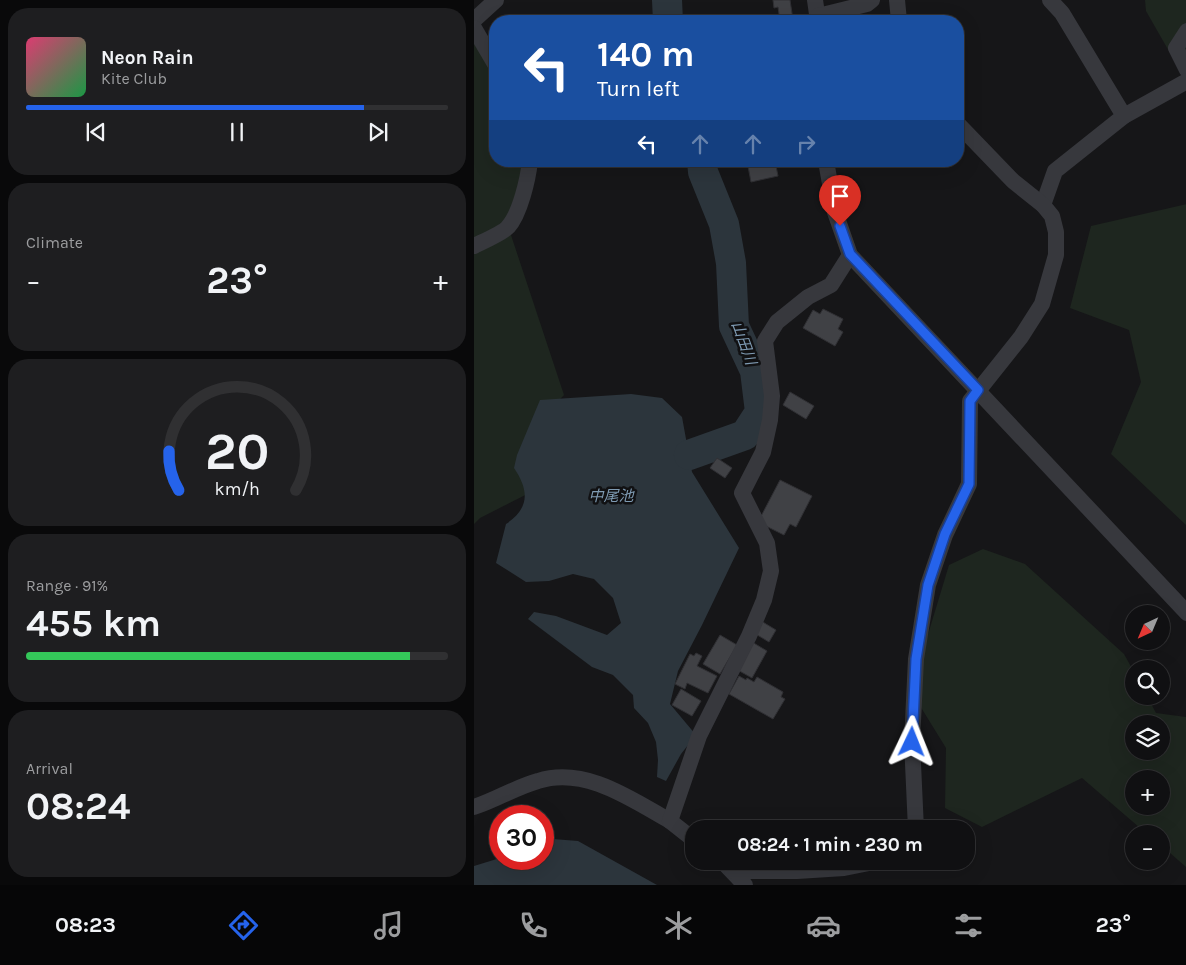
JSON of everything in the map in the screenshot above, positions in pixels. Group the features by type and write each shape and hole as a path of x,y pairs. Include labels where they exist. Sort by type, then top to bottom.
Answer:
{"street":[{"path":"474,20 496,0"},
{"path":"817,12 867,4 872,0"},
{"path":"897,0 898,15"},
{"path":"1050,0 1062,13 1124,116"},
{"path":"474,28 489,54"},
{"path":"1186,31 1176,48 1186,70"},
{"path":"1043,205 1055,170 1124,116 1186,81"},
{"path":"916,820 912,742 916,659 928,585 945,534 969,484 970,401 1021,337 1042,304 1056,256 1056,232 1052,216 1043,205 1013,181 964,130"},
{"path":"474,246 508,227 517,211 526,186 529,167"},
{"path":"827,167 835,212 850,254 1186,613"},
{"path":"670,821 699,736 750,636 764,600 771,570 767,543 742,493 763,452 770,420 772,396 765,341 777,322 808,297 831,285 850,254"},
{"path":"474,808 537,781 556,776 578,778 612,790 670,821 685,833"},
{"path":"731,870 745,885"},
{"path":"783,870 813,870"}],"shaded area":[{"path":"1145,0 1186,0 1186,81 1146,11"},
{"path":"474,28 489,54 489,167 527,167 508,226 564,395 549,411 553,481 480,518 474,524"},
{"path":"1187,204 1186,525 1111,454 1141,382 1129,330 1070,308 1091,226"},
{"path":"983,549 1025,564 1124,654 1127,660 1125,660 1125,705 1152,705 1156,713 1186,717 1186,867 1170,853 1170,825 1137,825 1082,778 982,827 975,823 975,820 968,820 945,808 946,748 917,701 926,641 949,565"}],"water":[{"name":"中尾池","path":"631,394 662,398 682,417 692,472 739,548 678,671 670,704 696,735 681,754 666,781 657,777 656,742 648,723 634,708 633,695 613,675 592,667 528,619 534,612 556,616 607,635 621,623 613,598 594,579 573,574 549,581 526,582 496,563 506,524 519,512 525,498 522,484 514,468 517,455 540,400"},
{"path":"554,839 578,841 657,885 474,885 474,866 489,861 489,870 554,870"}],"building":[{"path":"773,0 790,0 792,15 779,15 778,7 774,8"},
{"path":"748,167 776,167 778,176 751,182"},
{"path":"823,309 843,319 838,329 843,332 835,346 803,328 813,310 820,314"},
{"path":"790,392 814,406 806,419 783,405"},
{"path":"717,458 732,468 725,478 710,468"},
{"path":"780,480 812,496 796,527 790,524 784,535 758,522"},
{"path":"761,621 776,630 769,642 754,633"},
{"path":"720,635 737,645 720,674 703,664"},
{"path":"752,642 767,651 752,678 736,669"},
{"path":"696,653 702,656 697,666 717,676 708,693 687,683 685,689 675,684 690,654 694,656"},
{"path":"739,676 754,682 757,677 783,692 781,697 785,699 773,719 729,694"},
{"path":"681,689 701,701 692,716 672,705"}],"waterway":[{"name":"山田川","path":"667,0 668,15"},
{"name":"山田川","path":"689,455 745,435 760,412 755,371 734,326 731,263 724,224 703,167"}],"route":[{"path":"840,226 850,254 978,390 970,401 969,484 945,534 928,585 916,659 912,742"}]}
